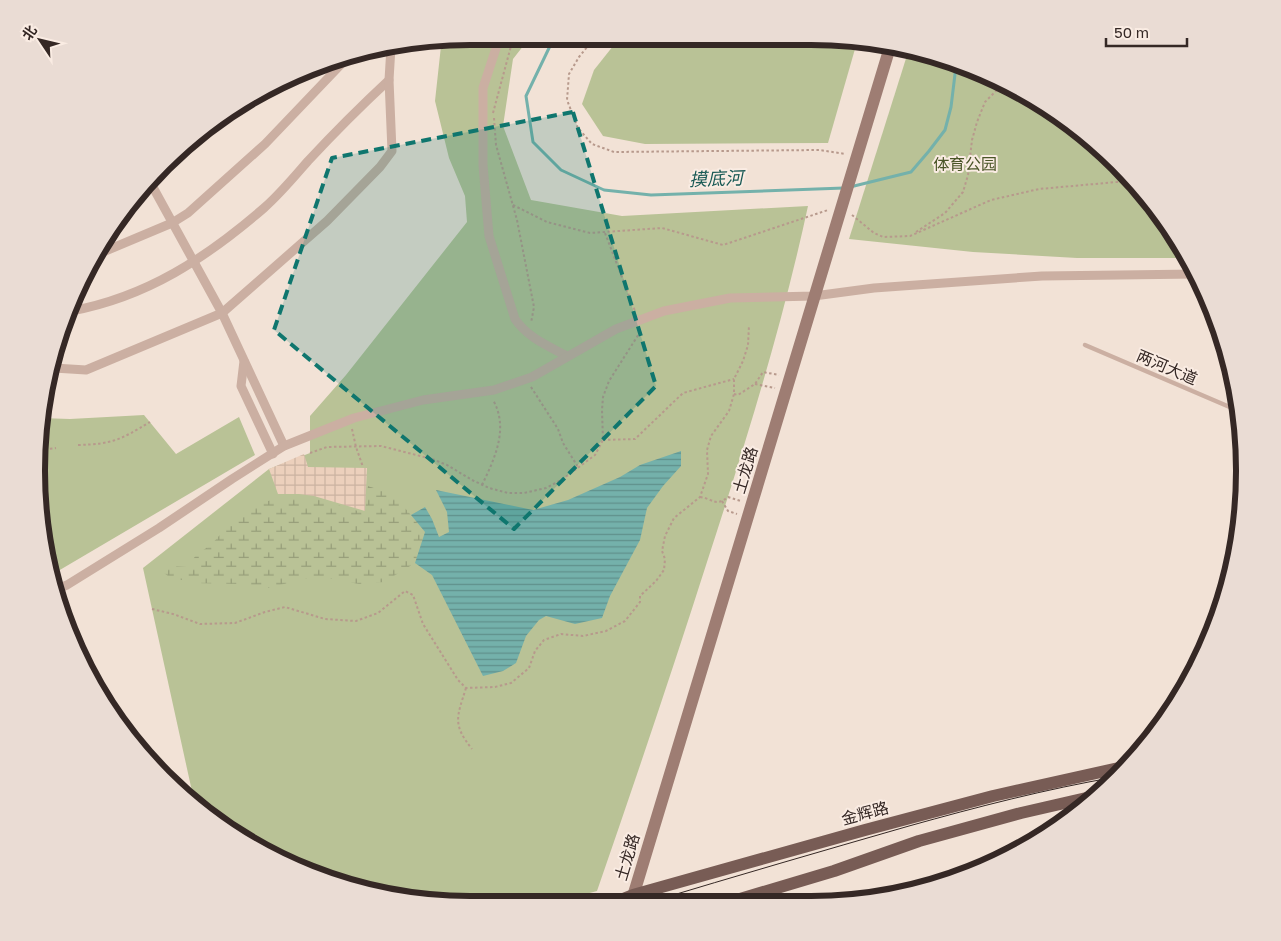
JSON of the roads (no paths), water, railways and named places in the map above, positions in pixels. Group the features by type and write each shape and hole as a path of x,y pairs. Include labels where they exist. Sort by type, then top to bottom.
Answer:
{"main road":[{"name":"金辉路","path":"642,896 855,832 984,798 1112,769"},
{"path":"750,896 834,871 918,841 1021,813 1080,799"}],"street":[{"path":"497,45 483,88 483,165 489,236 515,319 529,335 567,356"},
{"path":"57,368 86,370 222,313 327,221 380,167 392,151 389,80 391,52"},
{"name":"土龙路","path":"633,896 888,52"},
{"path":"106,252 172,223 188,213 265,144 339,66"},
{"path":"76,310 94,307 159,283 194,263 265,208 352,115 389,80"},
{"path":"153,188 222,313 284,446"},
{"path":"61,587 160,528 284,446 349,420 423,400 488,390 526,379 616,329 664,310 730,298 814,296 874,288 1042,276 1188,274"},
{"path":"244,361 241,386 274,454"}],"lane":[{"name":"两河大道","path":"1085,345 1231,408"}],"water":[{"path":"681,451 681,466 647,508 640,540 610,596 602,618 575,624 546,616 539,620 526,636 516,663 503,671 483,676 432,575 415,563 425,532 411,515 425,507 439,537 449,532 447,512 436,490 533,510 568,500 620,477 640,465"}],"waterway":[{"name":"摸底河","path":"551,45 526,96 533,142 561,170 604,190 651,195 844,188"},
{"name":"摸底河","path":"850,187 911,172 945,130 951,107 955,71"}],"tram line":[{"path":"670,896 960,812 1102,780"}],"park label":[{"name":"体育公园","path":"965,164"}]}
